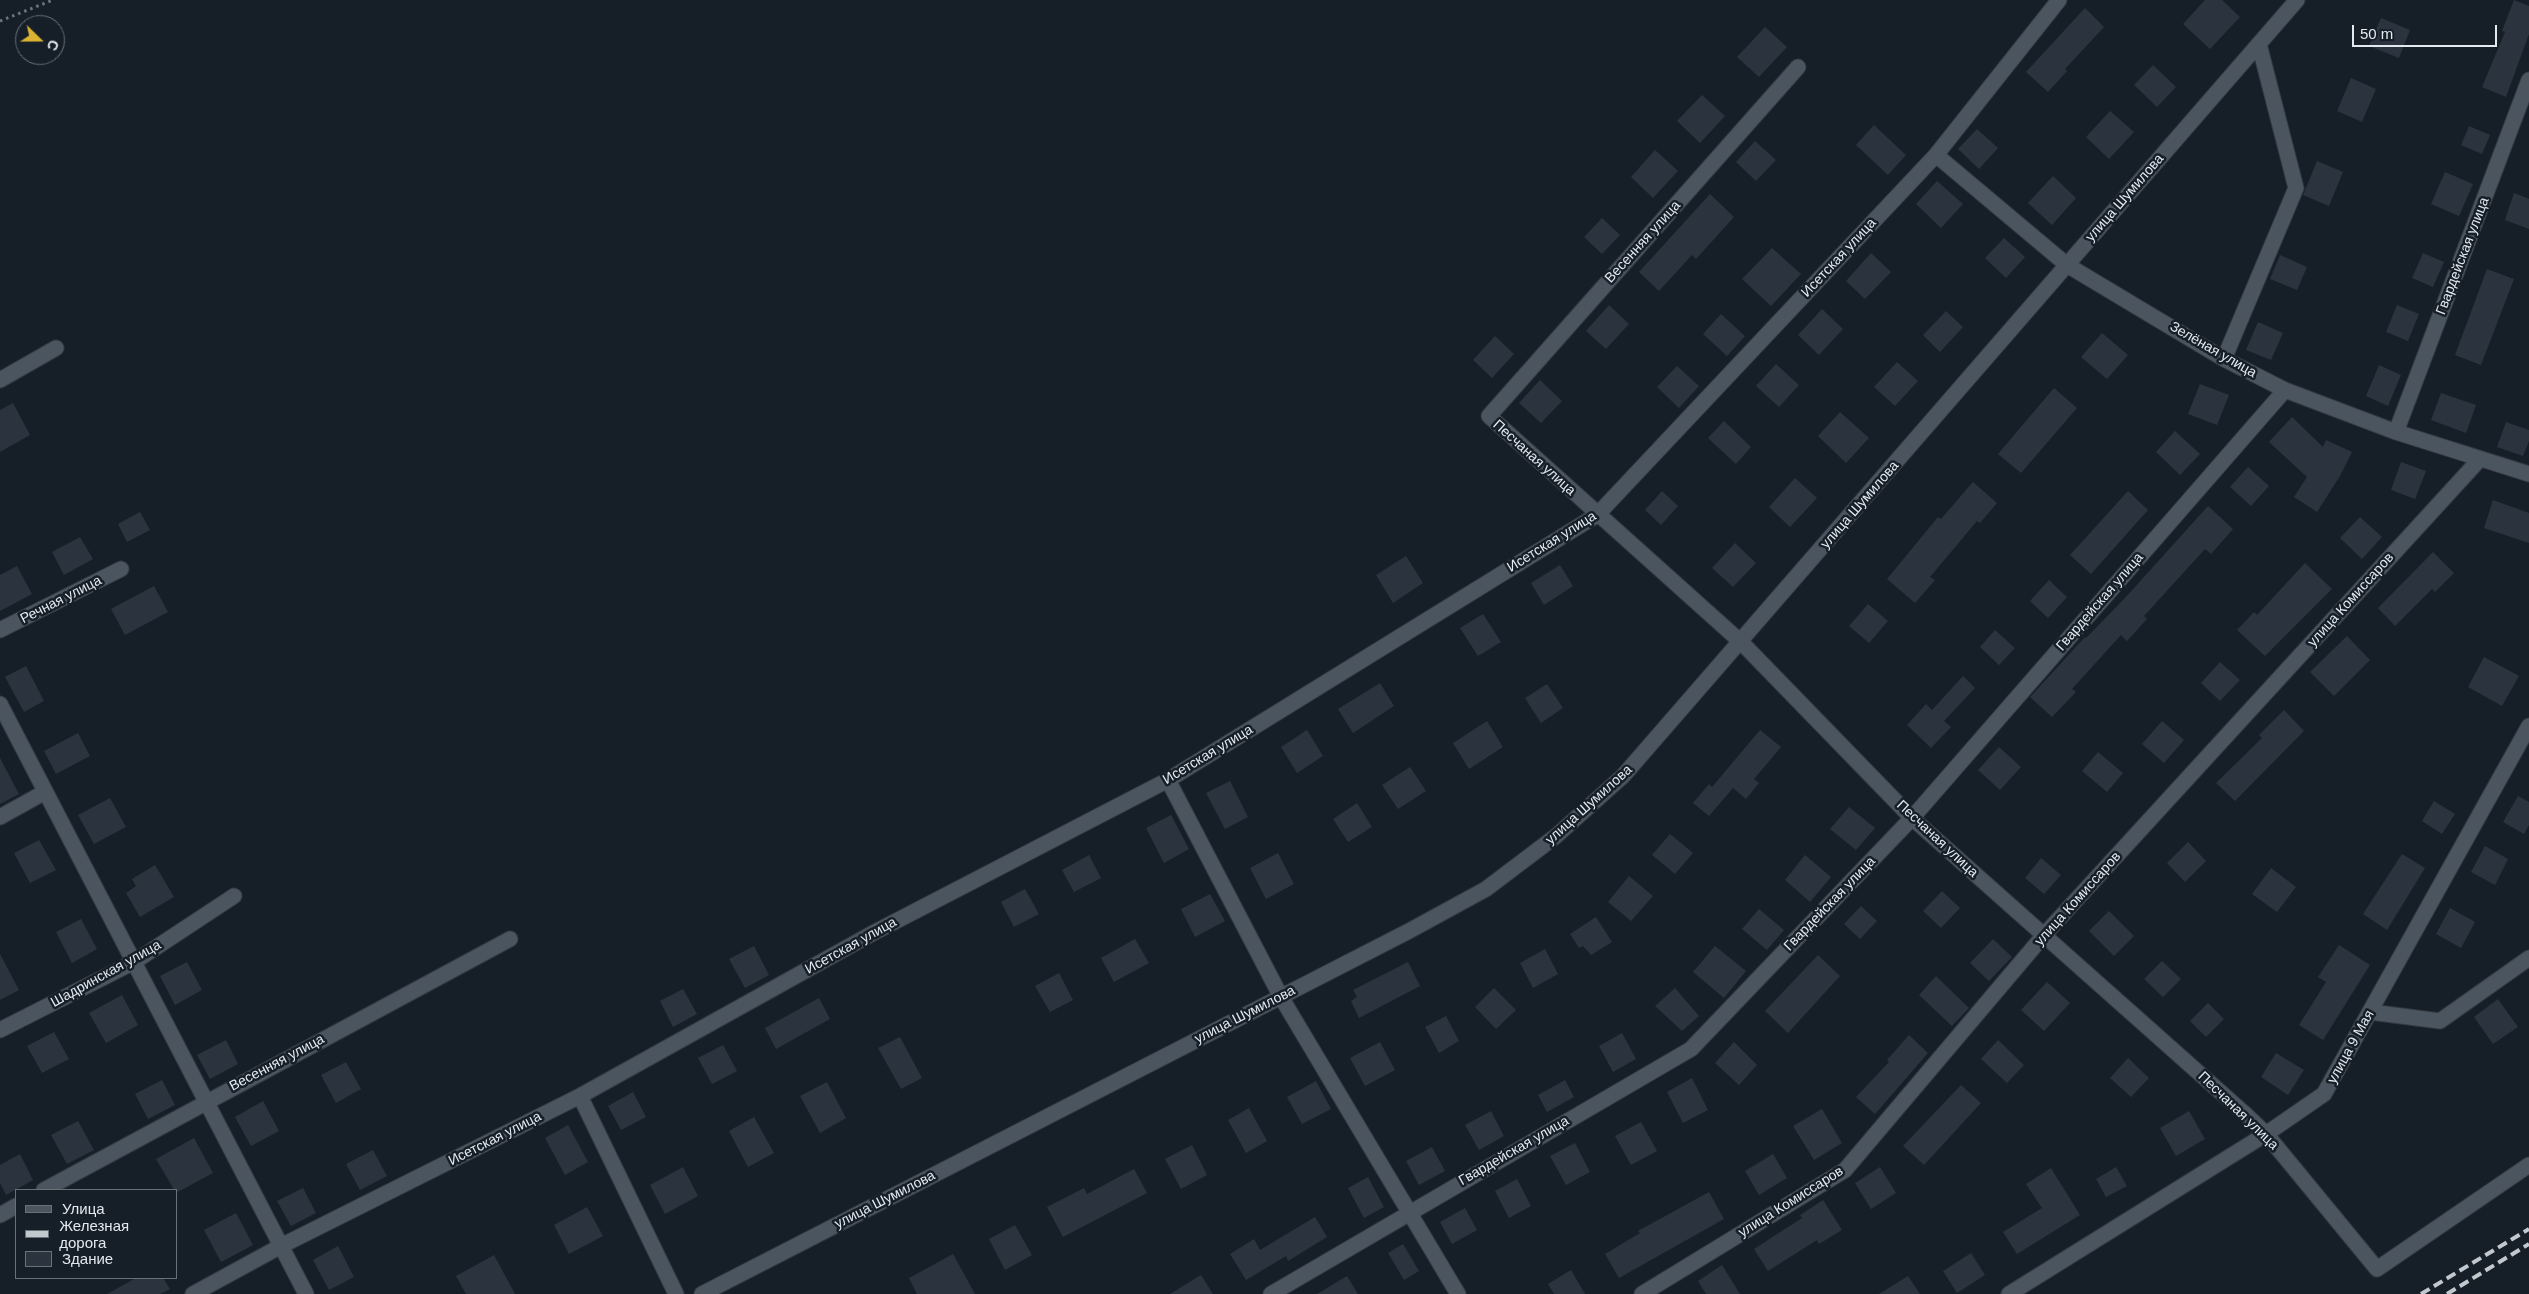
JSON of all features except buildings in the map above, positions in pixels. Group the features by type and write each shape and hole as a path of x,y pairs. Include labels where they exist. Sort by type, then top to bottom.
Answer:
{"street":[{"name":"Исетская улица","path":"193,1294 282,1246 580,1096 875,932 1168,780 1597,515 1936,156 2059,0"},
{"name":"улица Шумилова","path":"702,1294 1486,889 1556,836 1623,776 1742,643 2297,0"},
{"path":"2224,358 2296,188 2259,44"},
{"name":"Весенняя улица","path":"1489,416 1798,68"},
{"name":"Гвардейская улица","path":"2396,432 2529,80"},
{"name":"Зелёная улица","path":"1936,156 2067,265 2224,358 2285,390 2396,432 2529,474"},
{"path":"0,380 56,348"},
{"name":"Гвардейская улица","path":"1271,1294 1691,1049 1912,818 2285,390"},
{"name":"Песчаная улица","path":"1489,416 1597,515 1742,643 1912,818 2266,1134 2377,1269 2529,1165"},
{"name":"улица Комиссаров","path":"1642,1294 1845,1170 2044,935 2480,459"},
{"name":"Речная улица","path":"0,630 121,569"},
{"path":"0,704 306,1294"},
{"name":"улица 9 Мая","path":"2009,1294 2266,1134 2324,1094 2529,726"},
{"path":"1168,780 1281,996 1458,1294"},
{"path":"0,817 46,792"},
{"name":"Шадринская улица","path":"0,1030 134,962 234,896"},
{"name":"Весенняя улица","path":"46,1189 510,938"},
{"path":"2370,1012 2440,1021 2529,958"},
{"path":"580,1096 676,1294"},
{"path":"0,1215 15,1207"}],"path":[{"path":"0,21 53,0"}],"railway":[{"path":"2421,1294 2529,1229"},
{"path":"2447,1294 2529,1244"}]}
